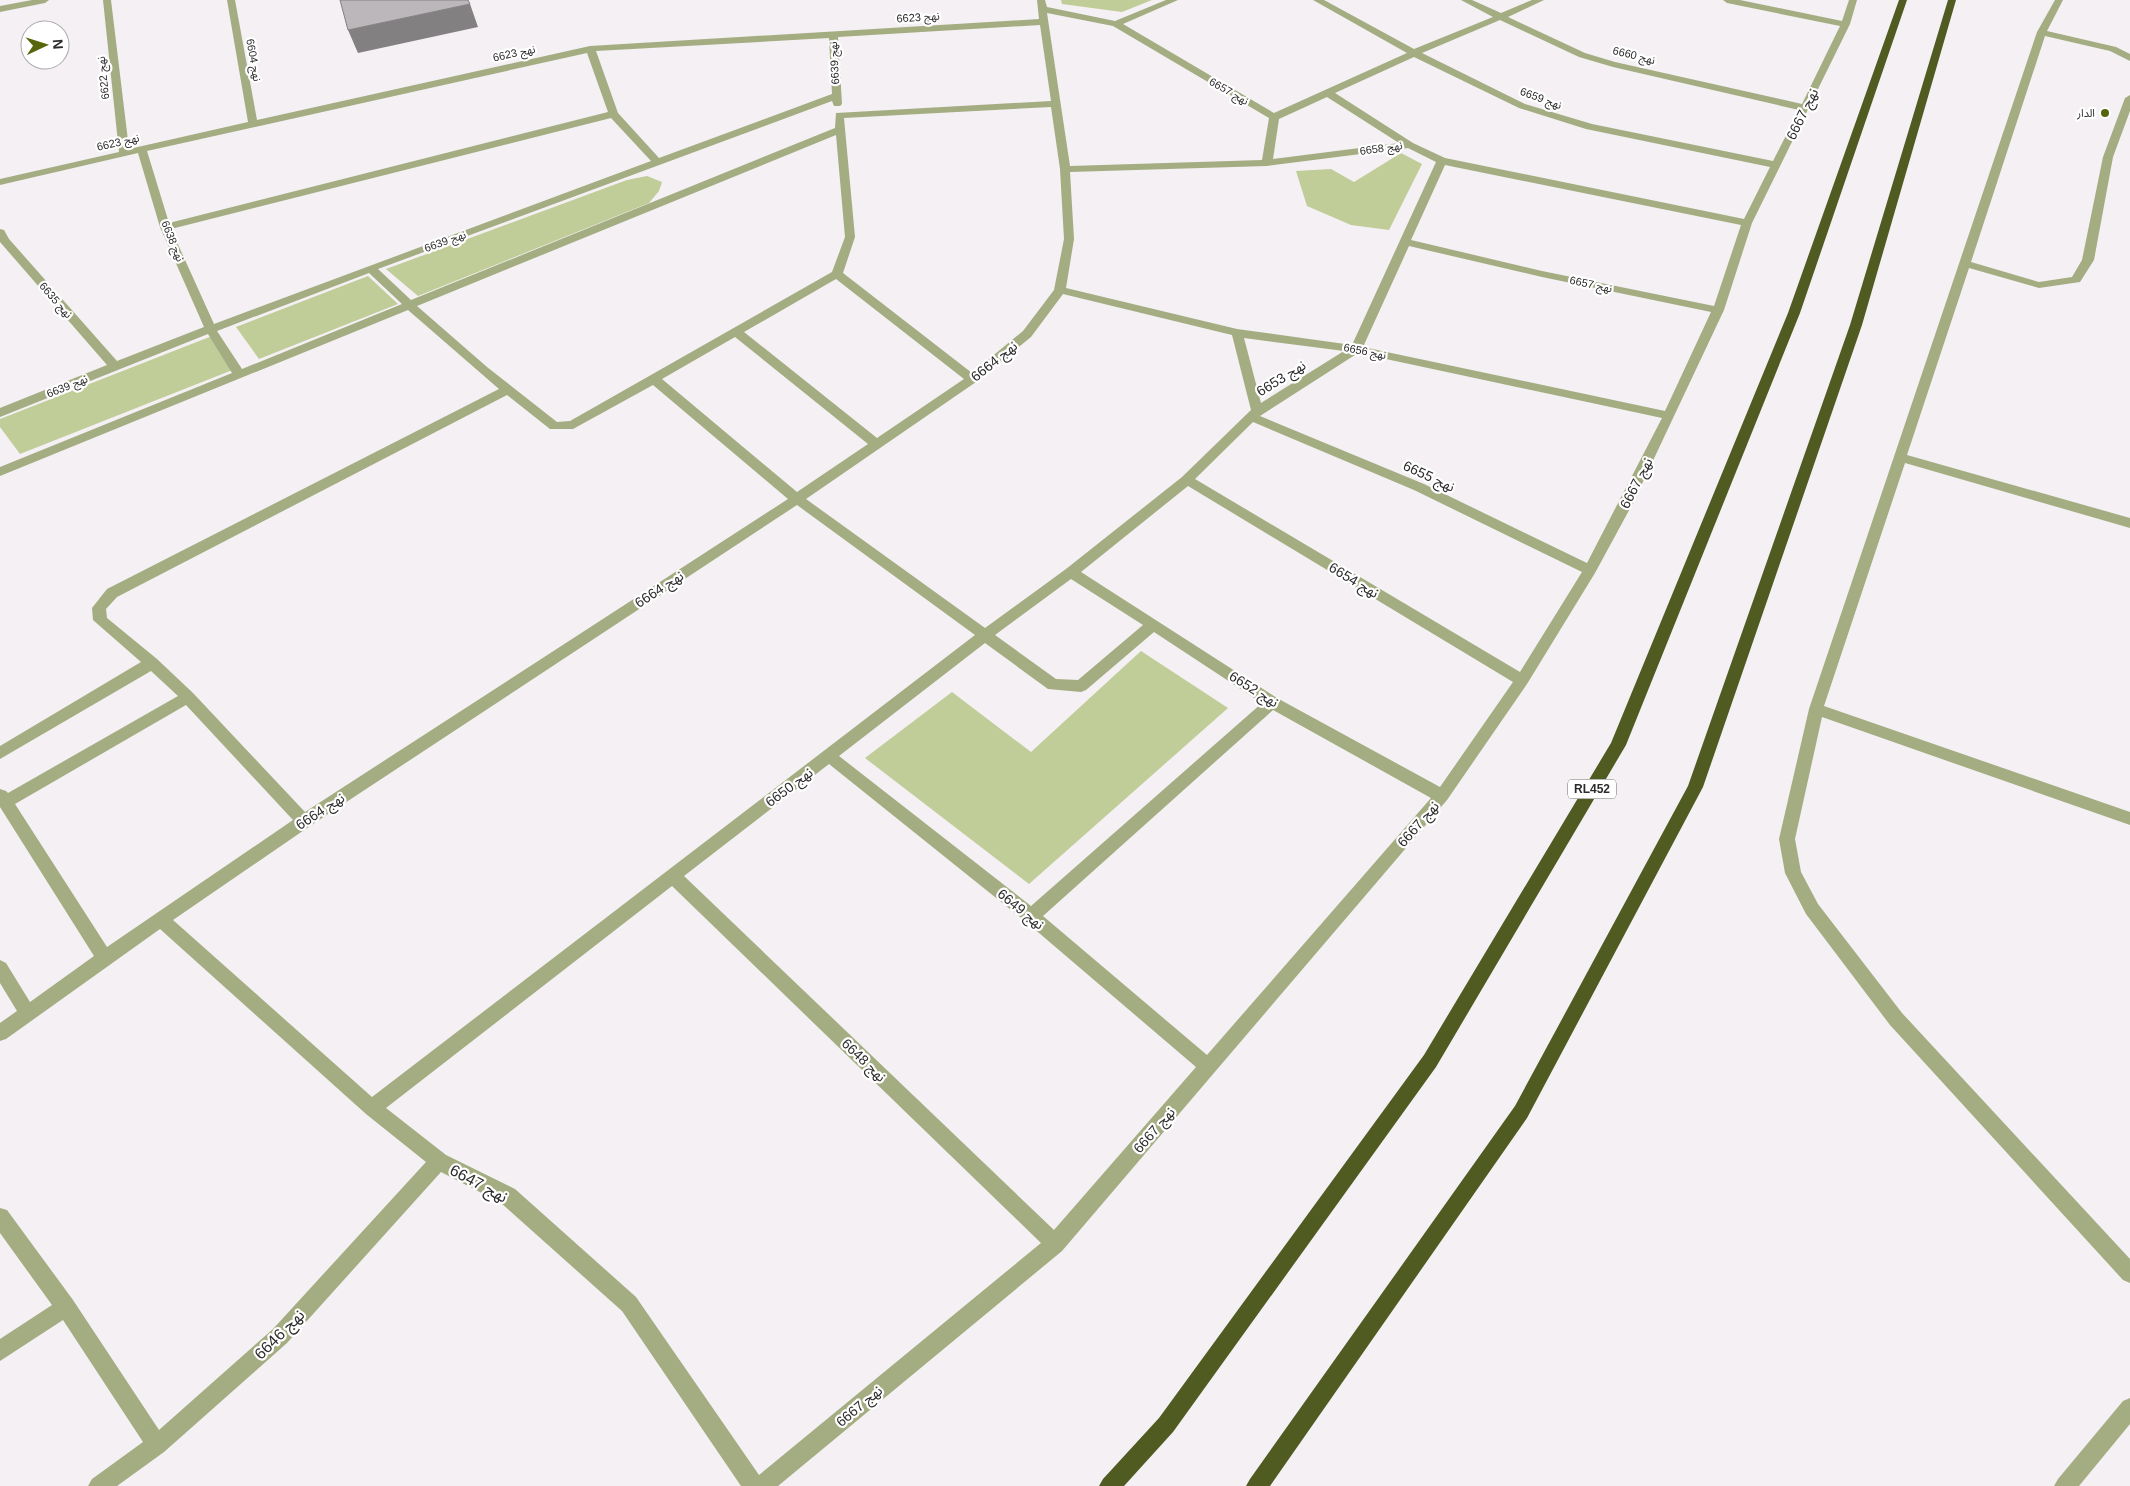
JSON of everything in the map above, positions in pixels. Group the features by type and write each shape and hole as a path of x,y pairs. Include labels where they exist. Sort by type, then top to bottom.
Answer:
{"highway":[{"name":"RL452","path":"1110,1486 1166,1425 1430,1061 1618,745 1794,313 1902,0"},
{"path":"1258,1486 1521,1112 1696,787 1856,325 1954,3"}],"street":[{"path":"0,9 45,0"},
{"name":"نهج 6622","path":"107,0 124,154"},
{"name":"نهج 6604","path":"231,0 253,124"},
{"path":"1116,24 1174,0"},
{"name":"نهج 6659","path":"1317,0 1414,53 1522,106 1590,127 1777,165"},
{"name":"نهج 6660","path":"1465,0 1582,55 1613,64 1805,108"},
{"path":"1267,163 1274,117 1414,53 1540,0"},
{"path":"1727,0 1845,24"},
{"name":"نهج 6667","path":"762,1486 1055,1244 1442,796 1522,680 1590,570 1669,416 1718,310 1747,223 1845,24 1853,0"},
{"path":"2059,0 2042,32 1816,709 1787,838 1793,873 1812,909 1896,1019 2130,1273"},
{"name":"نهج 6623","path":"0,182 590,49 833,36 1042,10"},
{"name":"نهج 6657","path":"1042,10 1116,24 1274,117"},
{"name":"نهج 6664","path":"0,1033 304,821 797,499 972,379 1027,334 1060,290 1069,239 1065,168 1042,10"},
{"path":"2042,32 2113,49 2130,58"},
{"name":"نهج 6639","path":"0,413 114,366 370,268 836,96 833,36"},
{"path":"590,49 613,114 658,163"},
{"path":"1328,93 1408,145"},
{"path":"370,268 408,305 507,390 554,426 573,425 655,380 837,274 850,237 840,114 836,96"},
{"path":"1966,264 2039,285 2076,280 2088,260 2108,156 2130,98"},
{"path":"840,114 1056,104"},
{"path":"165,227 613,114"},
{"path":"2,466 240,375 841,129"},
{"name":"نهج 6658","path":"1065,168 1267,163 1408,145 1442,161 1747,223"},
{"name":"نهج 6638","path":"142,150 165,227 211,330 240,375"},
{"path":"1356,349 1442,161"},
{"name":"نهج 6635","path":"0,232 4,240 114,366"},
{"name":"نهج 6657","path":"1406,242 1542,274 1718,310"},
{"path":"837,274 972,379"},
{"name":"نهج 6656","path":"1060,290 1236,333 1356,349 1669,416"},
{"path":"736,332 876,444"},
{"path":"1236,333 1255,414"},
{"name":"نهج 6653","path":"1071,572 1187,480 1255,414 1356,349"},
{"path":"655,380 797,499 1053,685 1081,686 1153,625"},
{"path":"304,821 188,697 152,663 100,620 99,608 112,593 507,390"},
{"name":"نهج 6655","path":"1255,414 1419,487 1590,570"},
{"path":"1900,457 2130,523"},
{"name":"نهج 6654","path":"1187,480 1522,680"},
{"name":"نهج 6652","path":"1071,572 1272,702 1442,796"},
{"name":"نهج 6650","path":"372,1108 985,635 1071,572"},
{"path":"0,754 152,663"},
{"path":"105,958 3,798 188,697"},
{"path":"1031,916 1272,702"},
{"path":"1816,709 2130,819"},
{"name":"نهج 6649","path":"829,756 1031,916 1209,1067"},
{"name":"نهج 6648","path":"673,876 1055,1244"},
{"name":"نهج 6647","path":"161,920 372,1108 439,1161 508,1196 629,1304 754,1486"},
{"path":"0,968 27,1013"},
{"name":"نهج 6646","path":"99,1486 157,1445 280,1336 439,1161"},
{"path":"0,1217 66,1307 157,1445"},
{"path":"0,1351 66,1307"},
{"path":"2065,1486 2130,1408"}],"green space":[{"path":"1061,0 1152,0 1122,12 1062,4"},
{"path":"1401,153 1422,164 1389,230 1351,225 1307,206 1296,171 1331,169 1354,182"},
{"path":"647,176 662,182 659,191 649,203 418,296 386,269 627,180"},
{"path":"368,276 398,304 259,359 236,327"},
{"path":"212,336 235,369 20,454 0,427 0,419"},
{"path":"1141,651 1228,708 1029,884 865,758 952,692 1031,752"}],"building":[{"path":"340,0 468,0 470,4 348,30"}],"place":[{"name":"الدار","path":"2105,113"}]}
